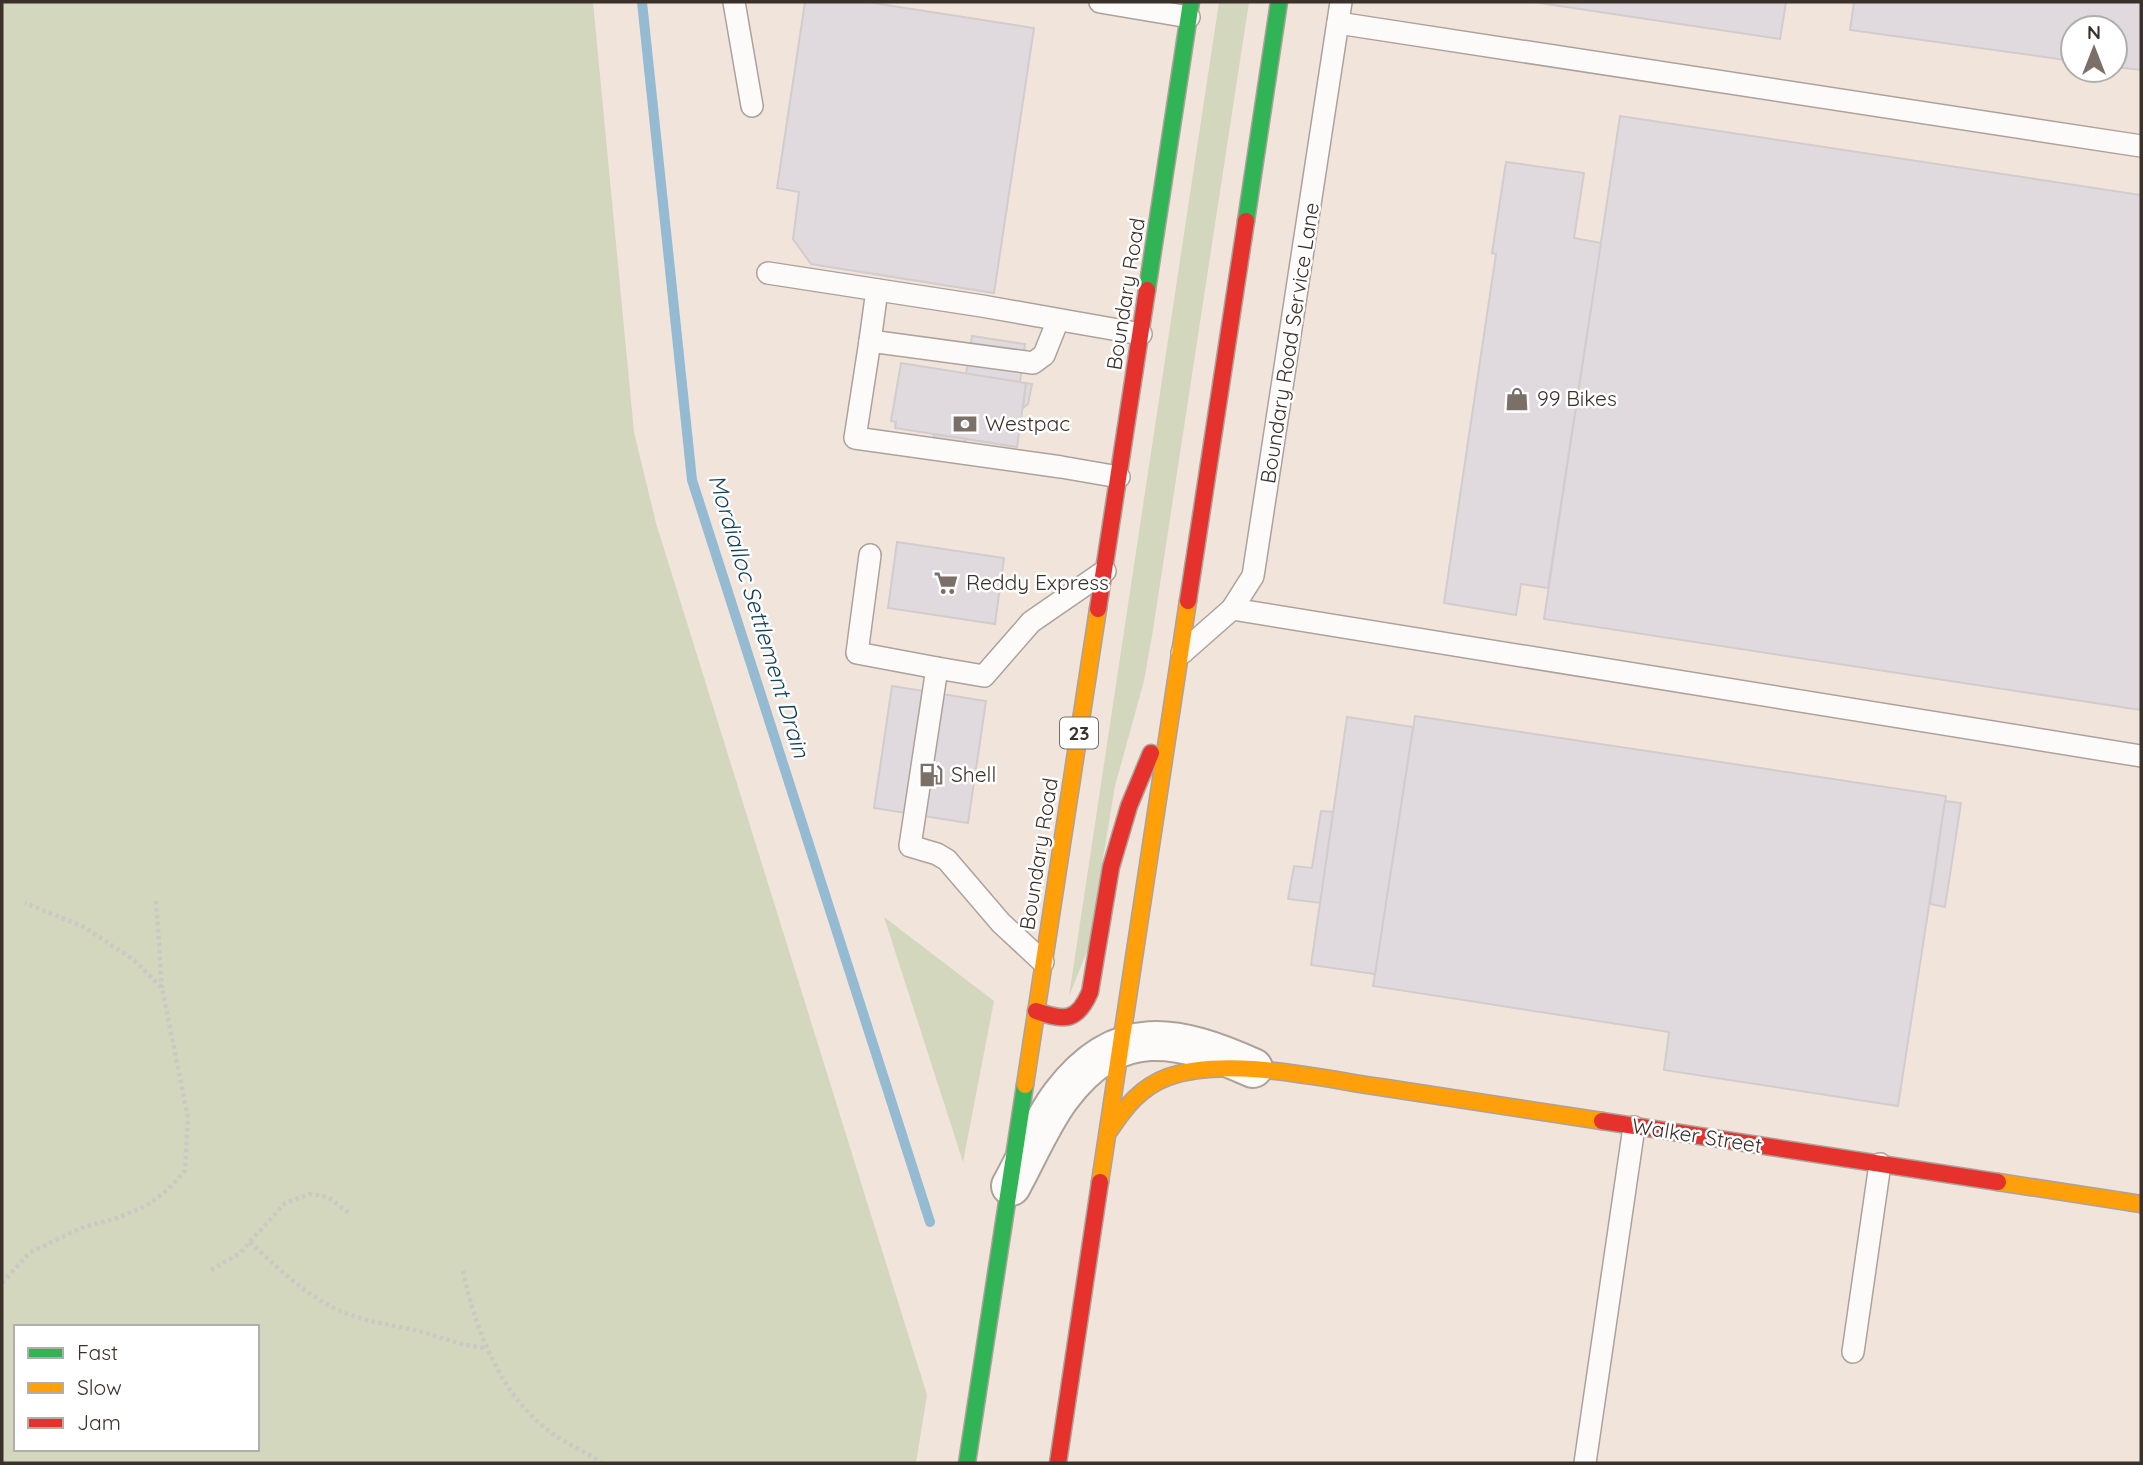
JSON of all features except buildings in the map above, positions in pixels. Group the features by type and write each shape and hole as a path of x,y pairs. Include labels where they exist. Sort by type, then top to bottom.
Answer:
{"main road":[{"path":"1058,1463 1279,2"},
{"name":"Boundary Road","path":"967,1463 1190,9"},
{"path":"1036,1011 1055,1018 1065,1018 1084,1008 1090,992 1111,867 1129,806 1173,700"},
{"name":"Walker Street","path":"1110,1130 1122,1109 1140,1090 1157,1079 1185,1073 1253,1068 2141,1204"}],"street":[{"name":"Walker Street","path":"1009,1191 1059,1098 1087,1068 1122,1046 1153,1040 1184,1044 1212,1050 1253,1068"}],"lane":[{"path":"734,2 752,106"},
{"path":"1100,2 1190,9"},
{"name":"Boundary Road Service Lane","path":"1180,655 1232,609 1253,576 1342,2"},
{"path":"1338,23 2141,146"},
{"path":"768,273 1141,334"},
{"path":"877,290 855,438 1119,477"},
{"path":"870,341 1033,363 1044,355 1058,320"},
{"path":"870,555 856,653 984,676 1031,622 1105,571"},
{"path":"1232,609 2141,756"},
{"path":"937,668 910,846 947,860 1001,923 1043,962"},
{"path":"1585,1463 1634,1127"},
{"path":"1853,1352 1880,1164"}],"path":[{"path":"2,1283 29,1253 81,1228 146,1206 185,1171 188,1118 162,988 156,901"},
{"path":"25,903 84,927 134,960 162,988"},
{"path":"211,1270 240,1253 285,1203 310,1194 328,1198 349,1213"},
{"path":"250,1242 286,1276 318,1300 359,1318 419,1331 467,1347 486,1348"},
{"path":"463,1271 471,1311 486,1348 512,1391 533,1417 555,1435 603,1463"}],"green space":[{"path":"2,2 593,2 634,432 656,523 927,1395 916,1463 2,1463"},
{"path":"1219,2 1249,2 1144,681 1115,786 1088,949 1069,996"},
{"path":"884,917 994,1001 963,1162"}],"waterway":[{"name":"Mordialloc Settlement Drain","path":"642,2 692,480 930,1222"}],"traffic: fast":[{"path":"1147,290 1191,2"},
{"path":"1246,221 1279,2"},
{"path":"967,1463 1025,1085"}],"traffic: slow":[{"path":"1100,1182 1188,601"},
{"path":"1025,1085 1098,609"},
{"path":"1110,1130 1134,1099 1158,1081 1192,1071 1217,1068 1301,1074 1602,1121"},
{"path":"1998,1182 2141,1204"}],"traffic: jam":[{"path":"1188,601 1246,221"},
{"path":"1098,609 1147,290"},
{"path":"1036,1011 1062,1017 1075,1014 1090,992 1111,867 1129,806 1151,753"},
{"path":"1602,1121 1998,1182"},
{"path":"1058,1463 1100,1182"}],"place":[{"name":"99 Bikes","path":"1517,399"},
{"name":"Westpac","path":"965,424"},
{"name":"Reddy Express","path":"946,583"},
{"name":"Shell","path":"931,775"}]}
